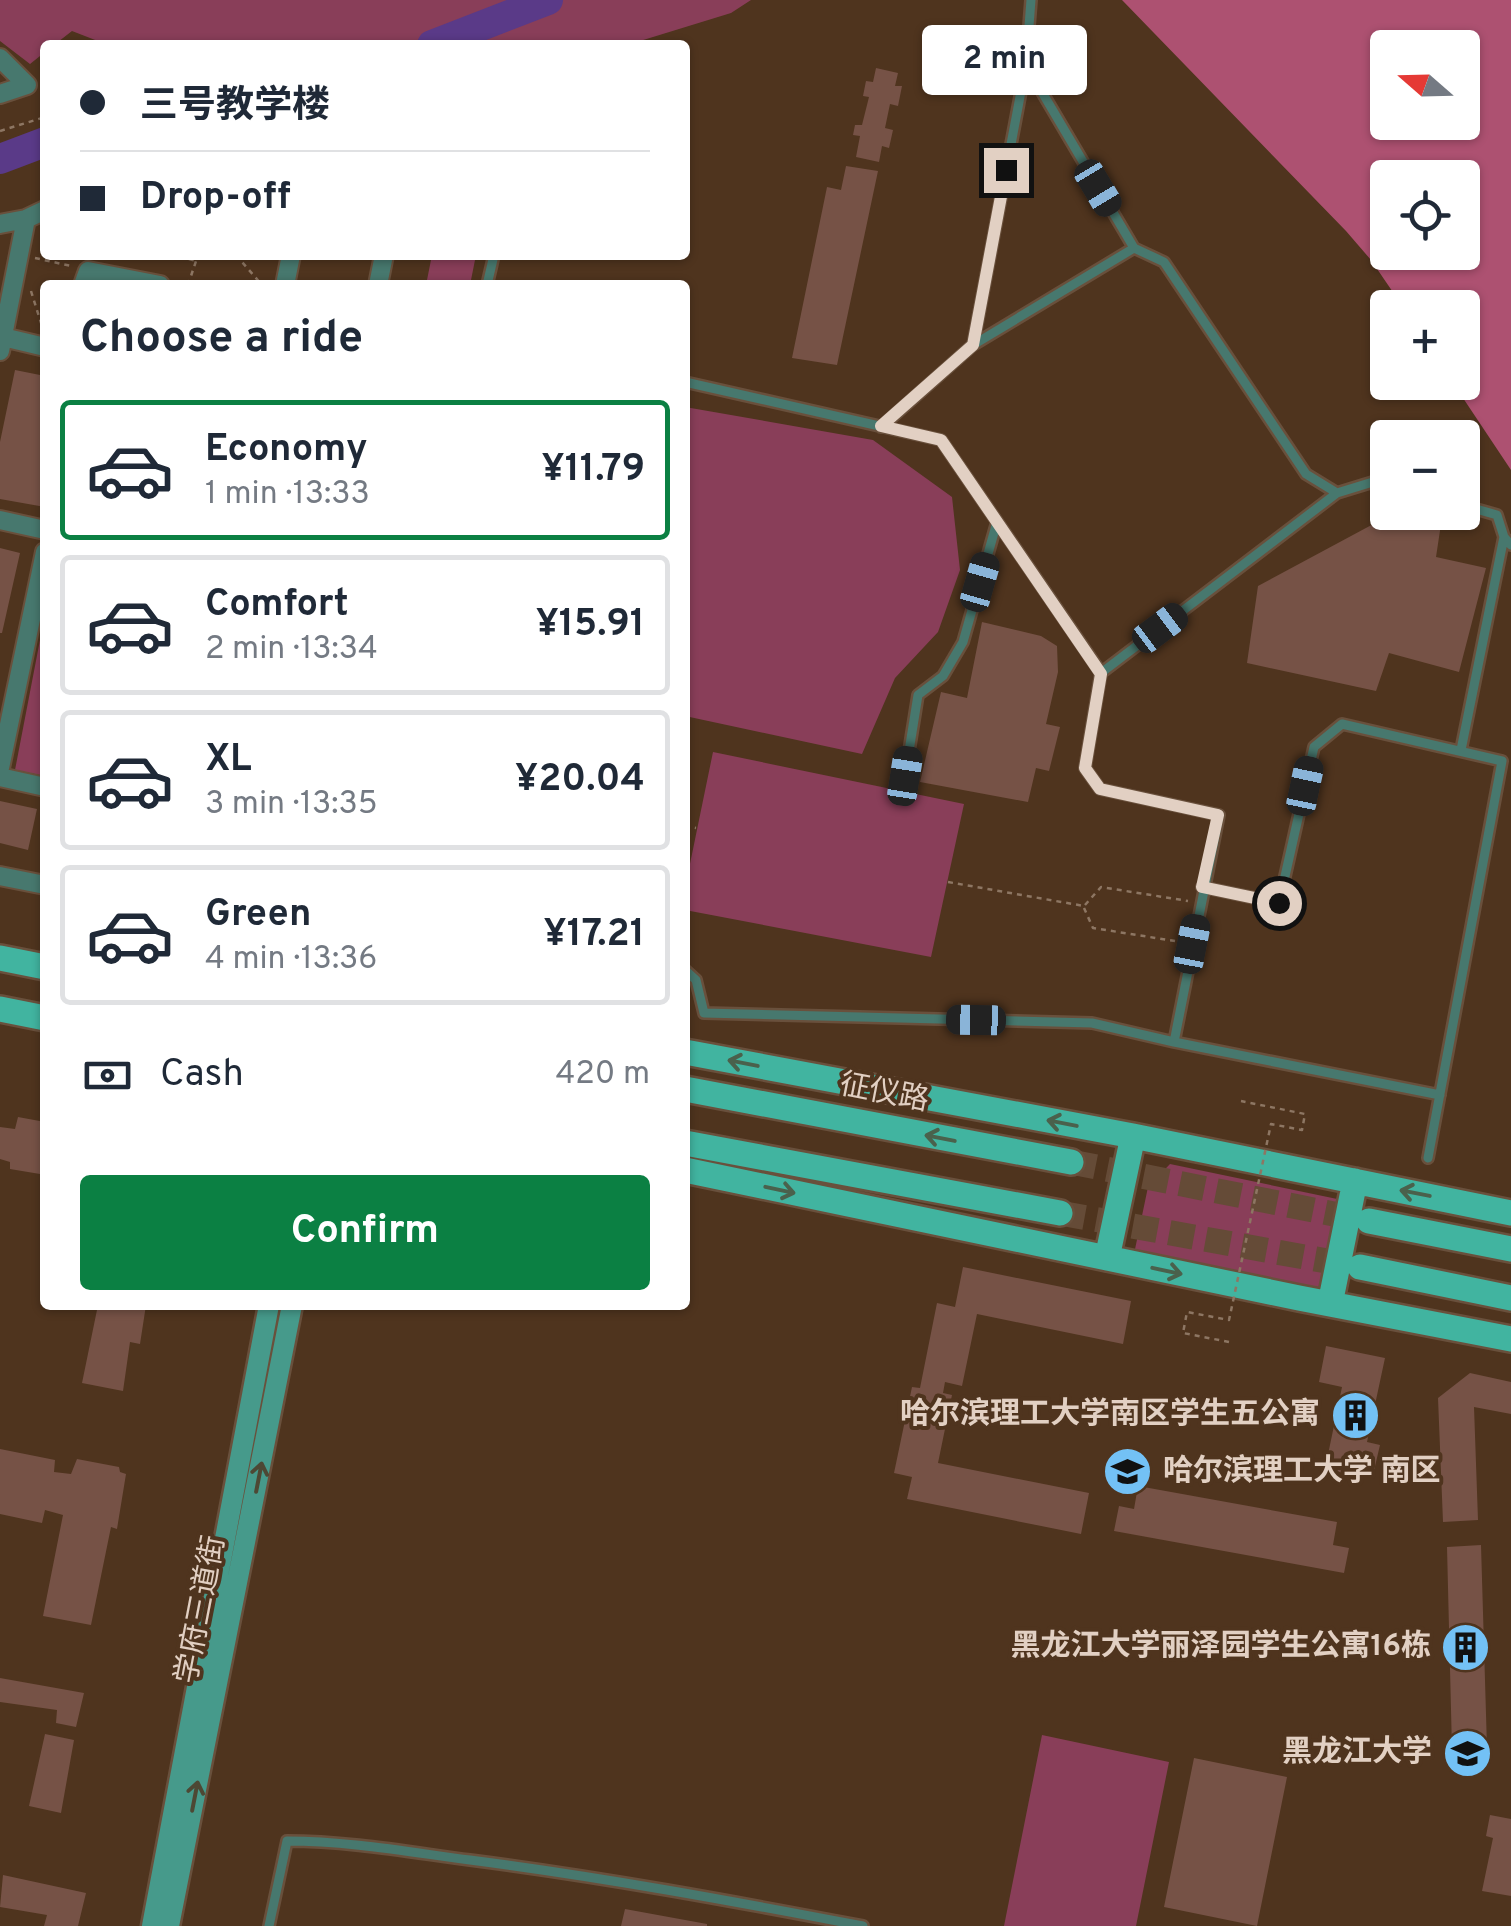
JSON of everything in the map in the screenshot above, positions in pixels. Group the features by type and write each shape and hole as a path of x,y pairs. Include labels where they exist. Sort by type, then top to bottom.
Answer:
{"main road":[{"path":"0,958 40,965"},
{"path":"0,1009 40,1017"},
{"path":"690,1053 1511,1212"},
{"name":"征仪路","path":"690,1089 1070,1162"},
{"path":"1106,1258 1133,1136"},
{"path":"690,1144 1060,1213"},
{"path":"690,1171 1511,1339"},
{"path":"1330,1304 1354,1181"},
{"path":"1370,1221 1511,1249"},
{"path":"1360,1267 1511,1298"},
{"name":"学府三道街","path":"152,1926 268,1310"},
{"name":"学府三道街","path":"169,1926 291,1310"}],"street":[{"path":"0,58 26,85 0,94"},
{"path":"0,224 40,212"},
{"path":"26,218 2,344 40,347"},
{"path":"85,280 88,271 134,280"},
{"path":"0,520 40,529"},
{"path":"0,768 40,576"},
{"path":"0,778 40,785"},
{"path":"0,876 40,884"}],"lane":[{"path":"973,345 1026,66 1031,0"},
{"path":"1026,66 1134,248 1164,262 1306,474 1337,493"},
{"path":"881,426 973,345 1134,248"},
{"path":"690,383 941,440 1101,674"},
{"path":"1174,1042 1218,815 1100,789 1085,768 1101,674 1337,493 1370,483"},
{"path":"1461,750 1508,541 1497,514 1480,510"},
{"path":"905,776 918,695 942,676 963,642 997,522"},
{"path":"1202,887 1279,903 1314,748 1342,724 1502,761 1506,772 1428,1158"},
{"path":"690,975 696,980 704,1013 1092,1023 1440,1095"},
{"path":"269,1926 287,1841 331,1841 533,1868 863,1926"}],"path":[{"path":"0,132 40,119"},
{"path":"19,254 40,259"},
{"path":"44,260 74,267"},
{"path":"190,280 196,261 193,260"},
{"path":"240,260 258,280"},
{"path":"29,286 40,320"},
{"path":"690,827 696,828"},
{"path":"948,882 1084,906"},
{"path":"1084,906 1101,887 1200,903"},
{"path":"1084,906 1092,928 1192,944"},
{"path":"1229,1342 1182,1333 1187,1312 1230,1320 1272,1124 1302,1130 1305,1114 1240,1101"}],"shaded area":[{"path":"0,0 751,0 731,13 643,40 95,40 72,31 60,40 40,40 40,56 30,64 0,41"},
{"path":"1122,0 1511,0 1511,470 1464,400 1480,400 1480,290 1391,290 1378,270 1480,270 1480,160 1370,160 1370,259"},
{"path":"431,260 475,260 471,280 427,280"},
{"path":"690,408 873,440 952,497 960,570 938,632 895,678 862,754 690,717"},
{"path":"40,640 40,775 15,770"},
{"path":"713,752 964,804 931,957 690,911 690,864"},
{"path":"1170,1164 1342,1200 1321,1292 1134,1254 1148,1187"},
{"path":"1042,1735 1169,1762 1136,1926 1004,1926"}],"building":[{"path":"876,68 898,73 895,86 902,86 898,106 890,104 885,128 893,130 889,148 882,146 879,162 856,157 860,136 853,135 855,125 862,125 869,97 863,96 866,81 873,82"},
{"path":"846,166 878,171 837,365 792,358 827,187 841,190"},
{"path":"15,370 40,375 40,506 0,499 0,442"},
{"path":"1370,526 1370,530 1440,530 1436,557 1486,568 1459,672 1389,653 1376,691 1247,663 1258,586"},
{"path":"0,548 20,553 2,633 0,633"},
{"path":"982,622 1041,636 1057,646 1058,672 1046,724 1060,727 1049,771 1036,768 1028,802 920,782 941,692 967,698"},
{"path":"0,801 37,809 28,850 0,843"},
{"path":"18,1117 40,1121 40,1174 10,1169 10,1162 0,1159 0,1127 15,1129"},
{"path":"963,1267 1131,1301 1123,1344 977,1314 962,1386 945,1382 943,1393 952,1395 938,1463 1089,1493 1081,1534 907,1499 912,1477 894,1473 912,1387 920,1388 937,1303 955,1307"},
{"path":"97,1310 145,1310 140,1344 130,1342 123,1391 82,1383"},
{"name":"哈尔滨理工大学南区学生五公寓","path":"1326,1346 1385,1358 1367,1442 1380,1445 1372,1479 1325,1469 1342,1387 1319,1382"},
{"path":"1470,1373 1511,1382 1511,1414 1474,1407 1478,1520 1443,1522 1438,1398"},
{"path":"0,1449 55,1460 54,1472 71,1474 77,1459 119,1467 126,1474 117,1529 111,1527 91,1625 43,1616 63,1515 45,1510 42,1523 0,1514"},
{"path":"1138,1486 1337,1522 1333,1545 1349,1548 1344,1573 1114,1531 1119,1506 1134,1509"},
{"name":"黑龙江大学丽泽园学生公寓16栋","path":"1481,1545 1487,1748 1452,1750 1447,1547"},
{"path":"0,1678 84,1693 76,1727 56,1723 57,1710 0,1702"},
{"path":"45,1734 74,1740 61,1813 29,1806"},
{"path":"1194,1758 1287,1777 1257,1926 1164,1907"},
{"path":"1490,1815 1511,1819 1511,1896 1482,1891 1493,1838 1486,1836"},
{"path":"3,1875 86,1893 78,1926 44,1926 47,1915 0,1907"},
{"path":"625,1909 707,1924 707,1926 621,1926"}],"waterway":[{"path":"445,40 548,0"},
{"path":"0,159 40,144"}],"tunnel":[{"path":"1071,1162 1369,1221"},
{"path":"1060,1213 1360,1267"}],"place":[{"name":"哈尔滨理工大学南区学生五公寓","path":"1355,1415"},
{"name":"哈尔滨理工大学 南区","path":"1128,1472"},
{"name":"黑龙江大学丽泽园学生公寓16栋","path":"1466,1647"},
{"name":"黑龙江大学","path":"1467,1753"}],"route":[{"path":"1006,170 973,345 881,426 941,440 1101,674 1085,768 1100,789 1218,815 1202,887 1279,903"}]}
